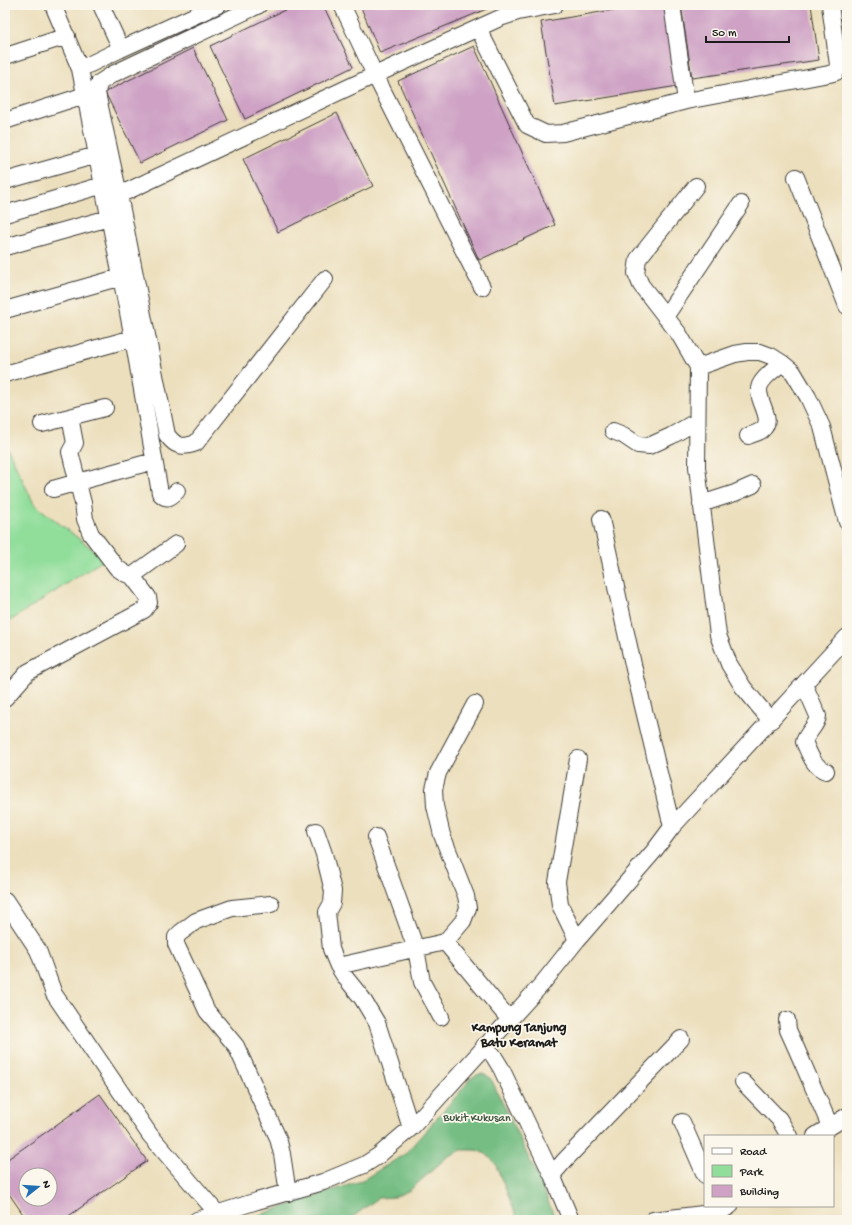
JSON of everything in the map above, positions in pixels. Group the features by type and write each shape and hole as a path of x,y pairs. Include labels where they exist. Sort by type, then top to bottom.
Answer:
{"street":[{"path":"53,5 80,69 133,338 160,494 163,497 170,498 177,491"},
{"path":"102,5 120,49"},
{"path":"80,69 120,49 218,5"},
{"path":"259,5 113,74 99,83 97,93 167,435 172,441 179,446 188,446 196,443 325,279"},
{"path":"342,5 375,75 482,288"},
{"path":"119,195 500,18 518,8 554,5"},
{"path":"672,5 686,101"},
{"path":"478,28 527,125 546,134 563,133 686,101 836,72 838,65 830,5"},
{"path":"9,55 67,36"},
{"path":"5,121 85,95"},
{"path":"5,181 97,155"},
{"path":"796,178 847,306"},
{"path":"5,214 103,186"},
{"path":"696,186 638,259 636,273 641,285 679,334 698,367 697,467 718,635 729,664 743,687 771,721"},
{"path":"666,317 741,204"},
{"path":"5,247 109,218"},
{"path":"5,310 121,277"},
{"path":"5,374 133,338"},
{"path":"698,367 735,354 760,352 771,356 793,372 808,397 822,427 847,522"},
{"path":"748,436 762,430 766,424 766,414 761,403 759,393 760,386 766,377 782,363"},
{"path":"42,424 105,408"},
{"path":"5,698 28,672 144,610 149,603 148,597 132,576 117,568 91,534 85,519 83,503 70,452 75,443 70,417"},
{"path":"613,431 623,435 638,445 649,446 671,436 697,420"},
{"path":"53,489 77,481 154,461"},
{"path":"701,504 736,493 753,485"},
{"path":"601,519 634,669 672,827"},
{"path":"132,576 176,544"},
{"path":"197,1220 323,1182 364,1165 378,1156 411,1128 542,984 577,940 654,851 672,827 847,637"},
{"path":"804,684 818,716 818,721 806,735 804,742 811,758 818,768 826,770"},
{"path":"338,966 446,942 462,921 468,908 466,896 442,835 435,806 434,789 438,773 475,704"},
{"path":"577,940 560,905 557,882 578,759"},
{"path":"316,831 324,854 333,891 332,903 327,912 331,949 338,966 362,998 377,1023 411,1128"},
{"path":"376,837 416,949 422,982 441,1017"},
{"path":"5,900 38,950 54,994 150,1135 217,1213"},
{"path":"271,904 232,908 196,921 176,937 176,944 207,1011 236,1046 278,1138 288,1193"},
{"path":"446,942 509,1019"},
{"path":"787,1020 788,1030 830,1126"},
{"path":"552,1175 681,1039"},
{"path":"484,1046 493,1055 501,1068 552,1175 571,1220"},
{"path":"743,1082 779,1119 788,1135"},
{"path":"816,1135 847,1116"},
{"path":"682,1122 704,1174"},
{"path":"654,1220 723,1208"}],"green space":[{"path":"5,443 34,504 105,559 5,624"},
{"name":"Bukit Kukusan","path":"482,1074 488,1076 492,1081 537,1175 556,1220 518,1220 495,1163 486,1154 476,1150 461,1150 447,1157 410,1190 395,1197 378,1198 350,1219 244,1220 361,1181 405,1154 470,1079 476,1075"}],"building":[{"path":"295,5 323,5 353,67 245,119 210,46"},
{"path":"360,5 493,5 494,6 380,53"},
{"path":"643,5 670,5 684,85 555,106 541,22"},
{"path":"681,5 811,5 819,60 692,78"},
{"path":"474,46 555,225 479,260 398,81"},
{"path":"193,48 228,120 140,163 105,92"},
{"path":"337,113 373,186 278,232 243,159"},
{"path":"100,1094 147,1161 63,1220 27,1220 18,1207 58,1207 58,1167 18,1167 18,1207 5,1188 5,1161"}],"district":[{"name":"Kampung Tanjung Batu Keramat","path":"519,1036"}]}
